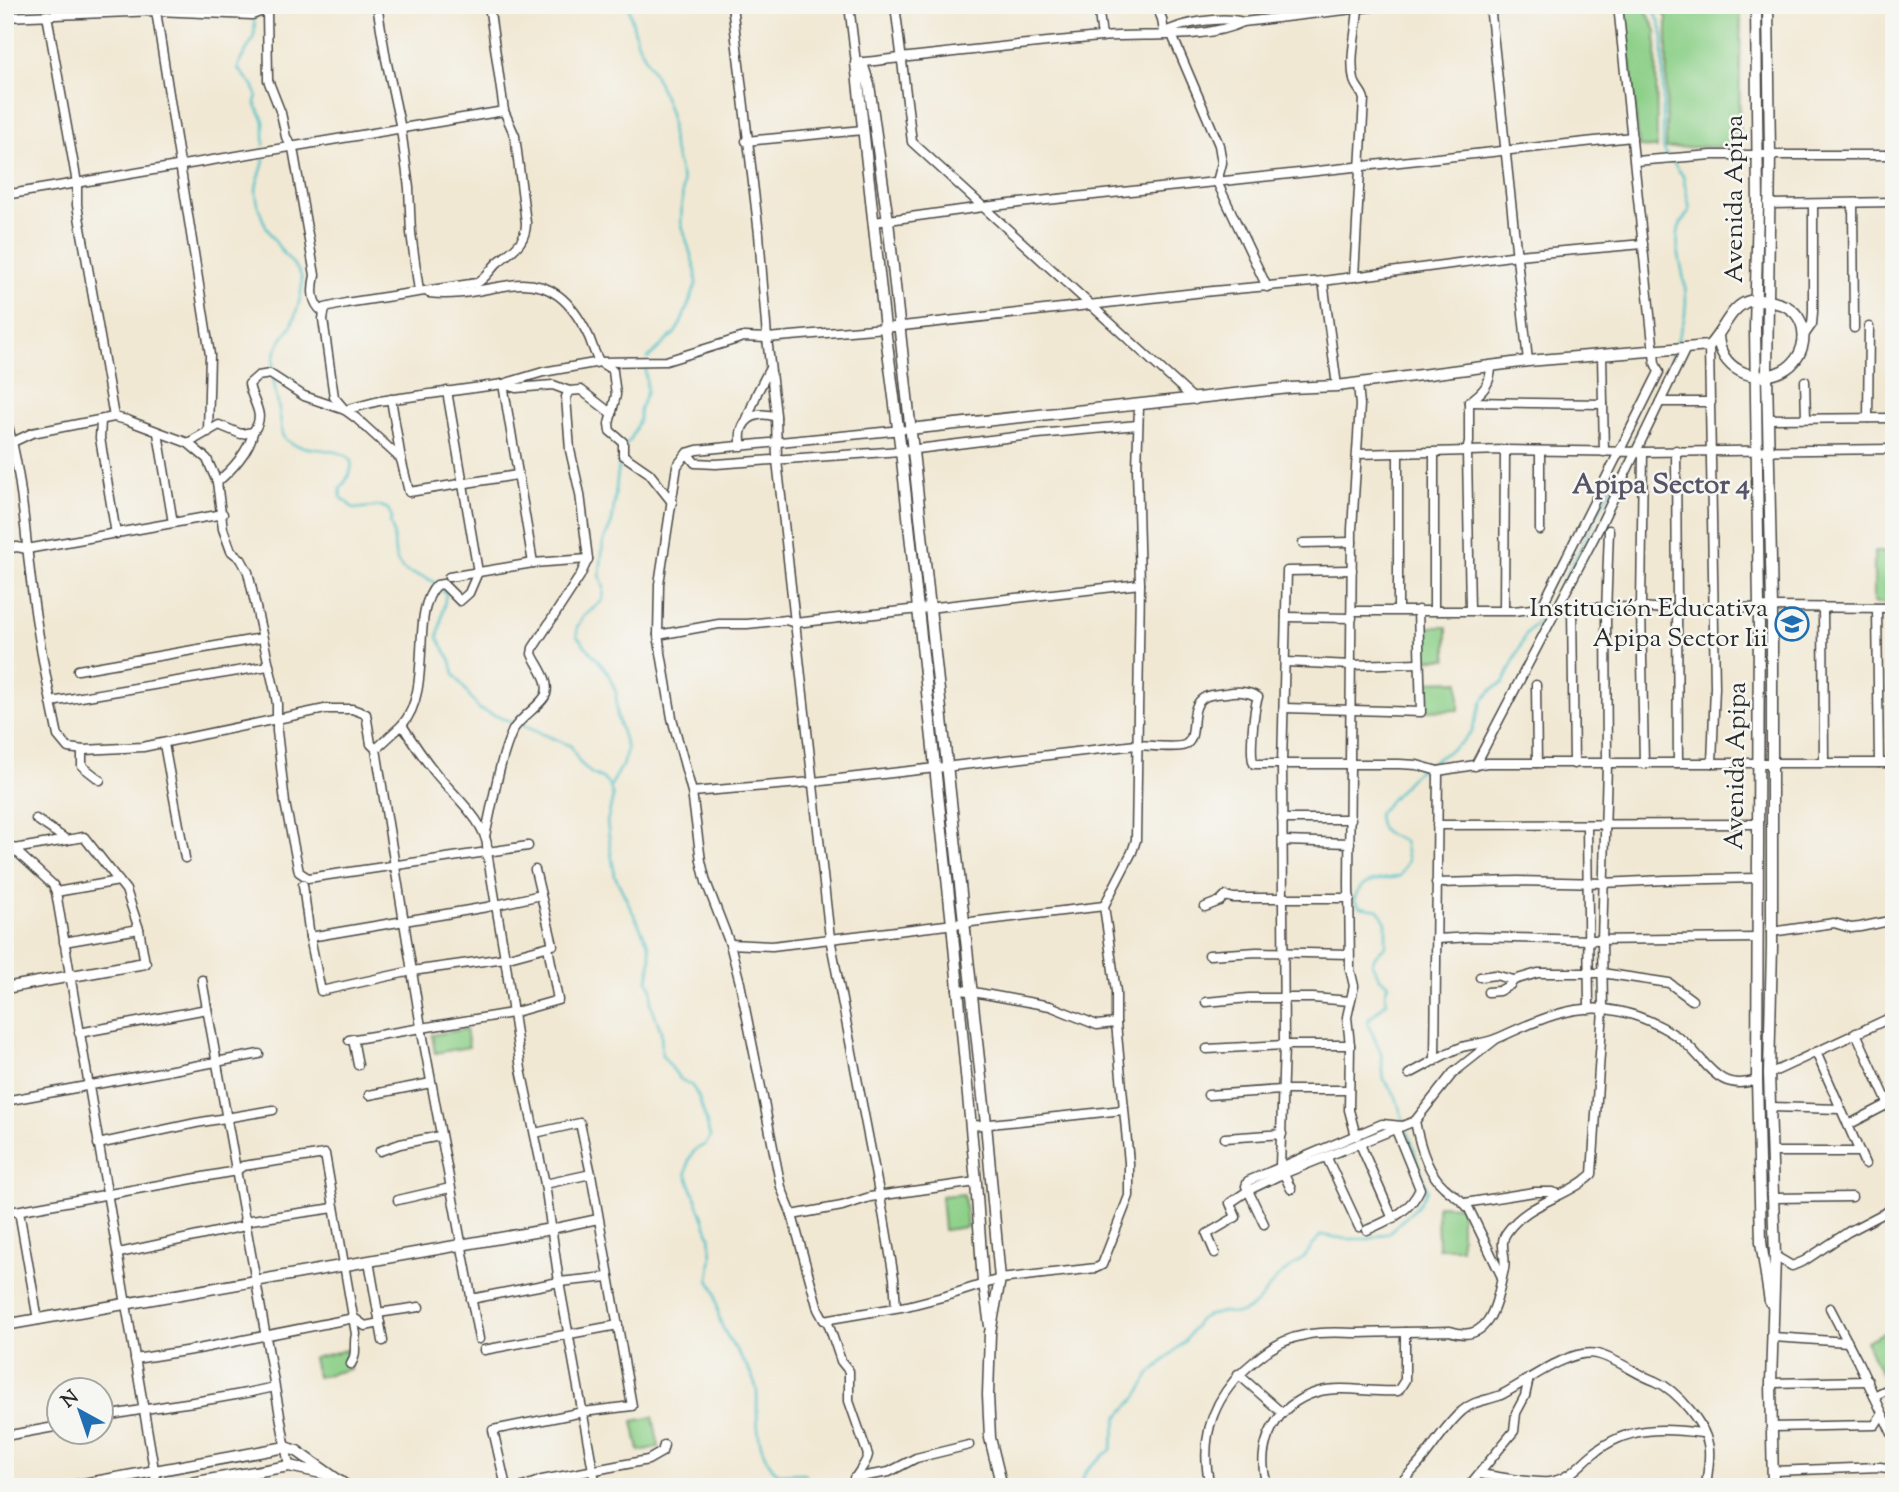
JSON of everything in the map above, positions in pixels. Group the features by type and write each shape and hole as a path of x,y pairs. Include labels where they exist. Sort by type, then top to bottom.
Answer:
{"street":[{"path":"5,17 156,11 252,15 278,5"},
{"path":"377,5 401,129 419,291"},
{"path":"323,312 331,305 477,283 512,252 525,236 526,223 515,136 504,111 489,5"},
{"path":"732,5 759,234 776,417 776,460 830,938 894,1278 896,1307"},
{"path":"849,5 859,63 863,130 898,430 907,451 930,609 986,1124 1000,1279 990,1333 988,1395 990,1438 1002,1487"},
{"path":"895,5 912,142 1195,400"},
{"path":"1098,5 1102,37"},
{"path":"1156,5 1219,145 1222,163 1217,182 1267,287"},
{"path":"859,63 1102,37 1168,34 1175,26 1231,18 1243,22 1388,5"},
{"path":"1490,5 1528,361"},
{"path":"1541,608 1659,372 1654,351 1618,5"},
{"name":"Avenida Apipa","path":"1756,5 1755,301 1768,419 1763,450 1772,607 1769,1074 1774,1152 1775,1256 1771,1383 1773,1487"},
{"name":"Avenida Apipa","path":"1768,5 1770,154 1768,301 1762,375 1757,1080 1761,1242 1773,1316"},
{"path":"1354,276 1364,99 1363,92 1356,87 1353,68 1359,7"},
{"path":"267,10 268,80 281,113 286,137 293,148 315,275 313,294 323,312 334,397 345,411"},
{"path":"156,11 211,364 208,432"},
{"path":"47,15 114,418"},
{"path":"859,63 869,85 888,220 899,326 909,429 907,451 917,610 952,924 983,1283 990,1333"},
{"path":"5,195 504,111"},
{"path":"747,141 863,130"},
{"path":"874,222 983,207 1632,138"},
{"path":"1634,160 1757,154 1894,155"},
{"path":"1769,204 1894,202"},
{"path":"1853,203 1854,328"},
{"path":"1718,336 1721,354 1736,370 1762,375 1782,371 1795,360 1812,324 1814,312 1813,204"},
{"path":"345,411 391,399 503,384 543,372 600,362 666,361 738,338 885,328 1323,281 1518,255 1643,243"},
{"path":"1323,281 1337,387"},
{"path":"419,291 459,295 509,285 539,284 556,293 573,311 600,362 613,371 616,395 610,431 623,442 623,455 649,473 672,502"},
{"path":"853,1483 868,1455 849,1401 849,1371 841,1361 827,1320 824,1320 818,1309 792,1215 781,1187 740,983 730,944 706,882 701,860 692,792 673,718 657,635 659,584 677,466 687,453 1290,388 1337,387 1528,361 1709,346 1732,312 1743,303 1755,301 1783,304 1801,320 1805,334"},
{"path":"1868,418 1869,327"},
{"path":"1709,346 1715,687 1712,763"},
{"path":"1475,766 1639,452 1686,348"},
{"path":"1602,355 1604,452"},
{"path":"1469,402 1484,391 1491,366"},
{"path":"742,446 741,432 770,368"},
{"path":"217,482 248,445 259,421 249,384 265,374 275,374 304,396 345,411 401,459"},
{"path":"1805,382 1805,418"},
{"path":"503,384 516,388 556,385 569,391 581,390 612,414"},
{"path":"503,384 533,563"},
{"path":"1358,384 1360,405 1352,542 1349,954 1354,986 1347,1017 1350,1045 1350,1120 1393,1219"},
{"path":"376,749 402,725 411,712 419,689 422,638 429,596 434,588 443,584 460,601 470,593 478,572 447,391"},
{"path":"485,836 508,741 523,716 544,699 547,692 544,675 532,654 533,648 580,576 588,559 580,494 570,450 566,397 569,391"},
{"path":"391,399 409,492 517,475"},
{"path":"1660,402 1711,401"},
{"path":"1469,402 1603,404"},
{"path":"1469,402 1469,610"},
{"path":"827,1320 946,1296 1000,1279 1096,1268 1102,1265 1129,1196 1116,992 1104,905 1136,840 1140,584 1139,406"},
{"path":"747,419 758,414 776,417"},
{"path":"5,416 26,526 33,605 51,702 60,741 68,748 82,750 164,744 325,709 361,710 366,713 371,744 376,749 440,1136 479,1339"},
{"path":"9,441 45,430 114,418 127,420 188,443 207,459 217,482 228,546 235,556 241,559 248,572 277,704 285,803 299,872 309,878 528,846"},
{"path":"1768,419 1894,418"},
{"path":"101,421 100,438 116,534"},
{"path":"188,443 219,425 241,434 253,432"},
{"path":"687,453 695,463 700,464 776,460 907,451 1038,434 1139,425"},
{"path":"158,433 173,523"},
{"path":"1358,454 1505,450 1711,452 1894,449"},
{"path":"1504,610 1505,450"},
{"path":"1676,450 1678,763"},
{"path":"1540,451 1540,530"},
{"path":"1639,452 1644,764"},
{"path":"1398,454 1398,610"},
{"path":"1434,454 1434,610"},
{"path":"5,549 17,547 27,550 223,514"},
{"path":"1210,1487 1206,1469 1207,1442 1217,1405 1238,1374 1276,1345 1305,1335 1450,1331 1468,1335 1476,1332 1485,1326 1499,1289 1504,1268 1502,1239 1506,1232 1527,1212 1592,1174 1603,1009 1609,530"},
{"path":"1303,543 1352,542"},
{"path":"449,577 533,563 588,559"},
{"path":"1291,1189 1282,1170 1282,764 1287,571 1352,570"},
{"path":"657,635 719,624 786,620 795,623 1140,584"},
{"path":"1823,607 1824,763"},
{"path":"1572,608 1574,764"},
{"path":"1877,608 1879,763"},
{"path":"1286,617 1353,615 1398,610 1894,608"},
{"path":"1285,708 1421,712 1418,610"},
{"path":"78,670 262,638"},
{"path":"1286,662 1352,665 1419,663"},
{"path":"51,702 268,666"},
{"path":"1536,685 1536,763"},
{"path":"692,792 813,782 1136,744 1179,746 1187,744 1192,735 1194,712 1201,700 1207,696 1244,691 1258,697 1253,716 1255,733 1251,760 1254,764 1408,764 1438,771 1487,763 1894,763"},
{"path":"402,725 436,773 472,814 488,842 486,852 506,958 525,1092 545,1184 559,1282 596,1487"},
{"path":"164,744 185,859"},
{"path":"82,750 82,766 100,780"},
{"path":"1435,1061 1438,771"},
{"path":"36,819 67,840"},
{"path":"1282,819 1351,819"},
{"path":"1437,825 1758,824"},
{"path":"1587,825 1588,1009"},
{"path":"5,988 145,963 139,929 126,890 84,836 14,849"},
{"path":"5,841 53,885 56,892 157,1487"},
{"path":"1283,841 1350,843"},
{"path":"303,886 321,991 412,971 506,958 553,945 536,870"},
{"path":"1437,883 1603,883 1757,878"},
{"path":"56,892 119,881"},
{"path":"310,937 541,895"},
{"path":"1205,907 1225,896 1350,898"},
{"path":"730,944 772,946 1104,905"},
{"path":"1771,932 1834,923 1851,928 1894,920"},
{"path":"64,942 139,929"},
{"path":"1436,939 1758,938"},
{"path":"358,1065 351,1040 512,1013 558,1000 548,947"},
{"path":"1209,955 1349,954"},
{"path":"1480,977 1495,975 1514,980 1544,972 1602,974 1669,983 1692,1000"},
{"path":"1488,992 1506,988 1514,980"},
{"path":"202,981 289,1466"},
{"path":"957,989 1050,1006 1097,1025 1116,1023"},
{"path":"1206,1002 1249,998 1350,1001"},
{"path":"79,1033 207,1009"},
{"path":"1409,1074 1460,1048 1496,1039 1549,1016 1603,1009 1641,1017 1677,1035 1726,1083 1746,1084 1757,1080"},
{"path":"1769,1074 1894,1016"},
{"path":"1856,1033 1891,1103 1894,1116"},
{"path":"1282,1170 1326,1158 1382,1124 1400,1128 1415,1121 1453,1073 1496,1039"},
{"path":"1208,1049 1350,1045"},
{"path":"1816,1052 1865,1164"},
{"path":"5,1101 259,1054"},
{"path":"369,1095 431,1083"},
{"path":"1208,1095 1282,1090 1349,1090"},
{"path":"1848,1125 1891,1103"},
{"path":"1772,1107 1840,1109"},
{"path":"98,1144 273,1110"},
{"path":"971,1126 1123,1110"},
{"path":"1415,1121 1432,1173 1444,1188 1465,1203 1501,1275"},
{"path":"506,1487 493,1430 583,1412 632,1406 580,1123 535,1133"},
{"path":"1326,1158 1363,1229 1393,1219 1409,1206 1420,1189 1400,1128"},
{"path":"1225,1138 1282,1134"},
{"path":"380,1151 440,1136"},
{"path":"1215,1253 1207,1234 1236,1217 1230,1203 1282,1170 1358,1140"},
{"path":"1774,1152 1860,1152"},
{"path":"5,1213 236,1171 243,1166 325,1154 354,1318 356,1354 351,1364"},
{"path":"545,1184 591,1174"},
{"path":"792,1215 842,1206 879,1195 976,1182"},
{"path":"398,1200 450,1188"},
{"path":"1249,1191 1264,1224"},
{"path":"1465,1203 1534,1192 1558,1194"},
{"path":"1773,1198 1852,1197"},
{"path":"119,1253 244,1223 334,1208"},
{"path":"1775,1256 1792,1266 1894,1208"},
{"path":"19,1211 38,1320"},
{"path":"5,1325 598,1219"},
{"path":"369,1261 383,1341"},
{"path":"471,1299 559,1282 608,1277"},
{"path":"135,1359 265,1337 354,1318 365,1326 379,1318 419,1307"},
{"path":"1830,1308 1894,1438"},
{"path":"484,1350 618,1325"},
{"path":"1268,1487 1263,1452 1267,1436 1282,1413 1303,1398 1319,1392 1398,1391 1405,1380 1405,1332"},
{"path":"1773,1337 1848,1342"},
{"path":"1396,1487 1420,1463 1451,1420 1464,1408 1476,1401 1499,1396 1540,1370 1576,1356 1597,1354 1672,1391 1693,1413 1709,1451 1706,1487"},
{"path":"1238,1374 1282,1413"},
{"path":"1468,1487 1514,1431 1516,1413 1525,1396 1529,1378"},
{"path":"1771,1383 1868,1381"},
{"path":"1874,1396 1894,1386"},
{"path":"116,1414 220,1399 274,1387"},
{"path":"1772,1427 1875,1425 1882,1413"},
{"path":"5,1436 46,1429"},
{"path":"1536,1487 1570,1474 1596,1451 1626,1434 1652,1429 1702,1433"},
{"path":"523,1487 542,1480 648,1460 662,1452 664,1445"},
{"path":"853,1483 902,1467 916,1458 969,1445"},
{"path":"67,1487 286,1447 297,1451 348,1487"},
{"path":"168,1487 289,1466 330,1475"},
{"path":"1773,1471 1880,1467 1894,1469"},
{"path":"1479,1474 1548,1482"}],"green space":[{"path":"1624,5 1644,5 1656,31 1657,148 1639,147"},
{"path":"1659,5 1741,5 1739,138 1733,139 1727,146 1666,148 1667,18"},
{"path":"1874,552 1894,552 1894,603 1874,603"},
{"path":"1425,627 1447,627 1447,659 1425,659"},
{"path":"1459,681 1459,710 1423,711 1422,682"},
{"path":"466,1029 469,1047 435,1053 432,1035"},
{"path":"964,1194 967,1227 944,1230 941,1196"},
{"path":"1437,1205 1461,1206 1461,1248 1438,1248"},
{"path":"1887,1331 1894,1345 1894,1368 1881,1374 1866,1341"},
{"path":"346,1350 350,1369 317,1377 313,1358"},
{"path":"653,1417 659,1447 639,1451 633,1421"}],"waterway":[{"path":"249,5 250,9"},
{"path":"628,5 637,41 670,113 673,146 683,183 681,222 696,272 696,285 681,323 675,333 648,358"},
{"path":"1651,5 1663,36 1663,147 1667,156"},
{"path":"254,21 254,35 238,69 253,85 257,95 255,103 264,121 264,145"},
{"path":"264,158 256,188 260,211 270,234 298,271 302,281 294,318 277,348 274,360 274,378 283,436 294,444 307,448 345,455 351,462 350,473 340,489 341,497 354,509 381,506 388,509 392,517 390,523 399,565 404,570 435,583"},
{"path":"1672,161 1683,176 1690,209 1680,225 1678,235 1686,310 1675,345"},
{"path":"1632,446 1662,385 1673,352"},
{"path":"625,446 639,420 647,391 645,363"},
{"path":"611,785 622,766 627,749 617,717 616,692 607,671 577,636 577,627 583,617 603,600 604,588 600,575 603,543 612,522 620,454"},
{"path":"1403,1120 1396,1097 1384,1080 1381,1053 1368,1024 1369,1019 1387,1002 1385,992 1388,984 1380,978 1372,964 1375,956 1386,945 1386,923 1379,910 1360,907 1354,900 1357,892 1367,883 1400,876 1408,861 1404,841 1383,831 1378,814 1415,773 1461,743 1472,731 1482,701 1504,682 1526,634 1551,605 1626,458"},
{"path":"439,588 446,594 438,638 451,661 454,674 479,709 514,723"},
{"path":"521,725 571,746 579,762 610,786 613,797 607,822 615,876 649,945 651,959 648,981 652,989 651,1004 661,1031 662,1055 680,1079 692,1086 698,1096 710,1137 706,1144 695,1150 689,1159 686,1173 710,1236 712,1255 709,1280 715,1292 719,1319 756,1387 759,1436 767,1460 778,1474 804,1473 808,1481 806,1487"},
{"path":"1081,1487 1087,1470 1111,1450 1118,1417 1137,1397 1150,1374 1185,1341 1199,1320 1223,1312 1237,1314 1252,1307 1278,1277 1304,1257 1321,1235 1369,1239 1388,1233 1417,1207 1427,1190 1408,1132"}],"place":[{"name":"Institución Educativa Apipa Sector Iii","path":"1792,624"}],"district":[{"name":"Apipa Sector 4","path":"1661,486"}]}
